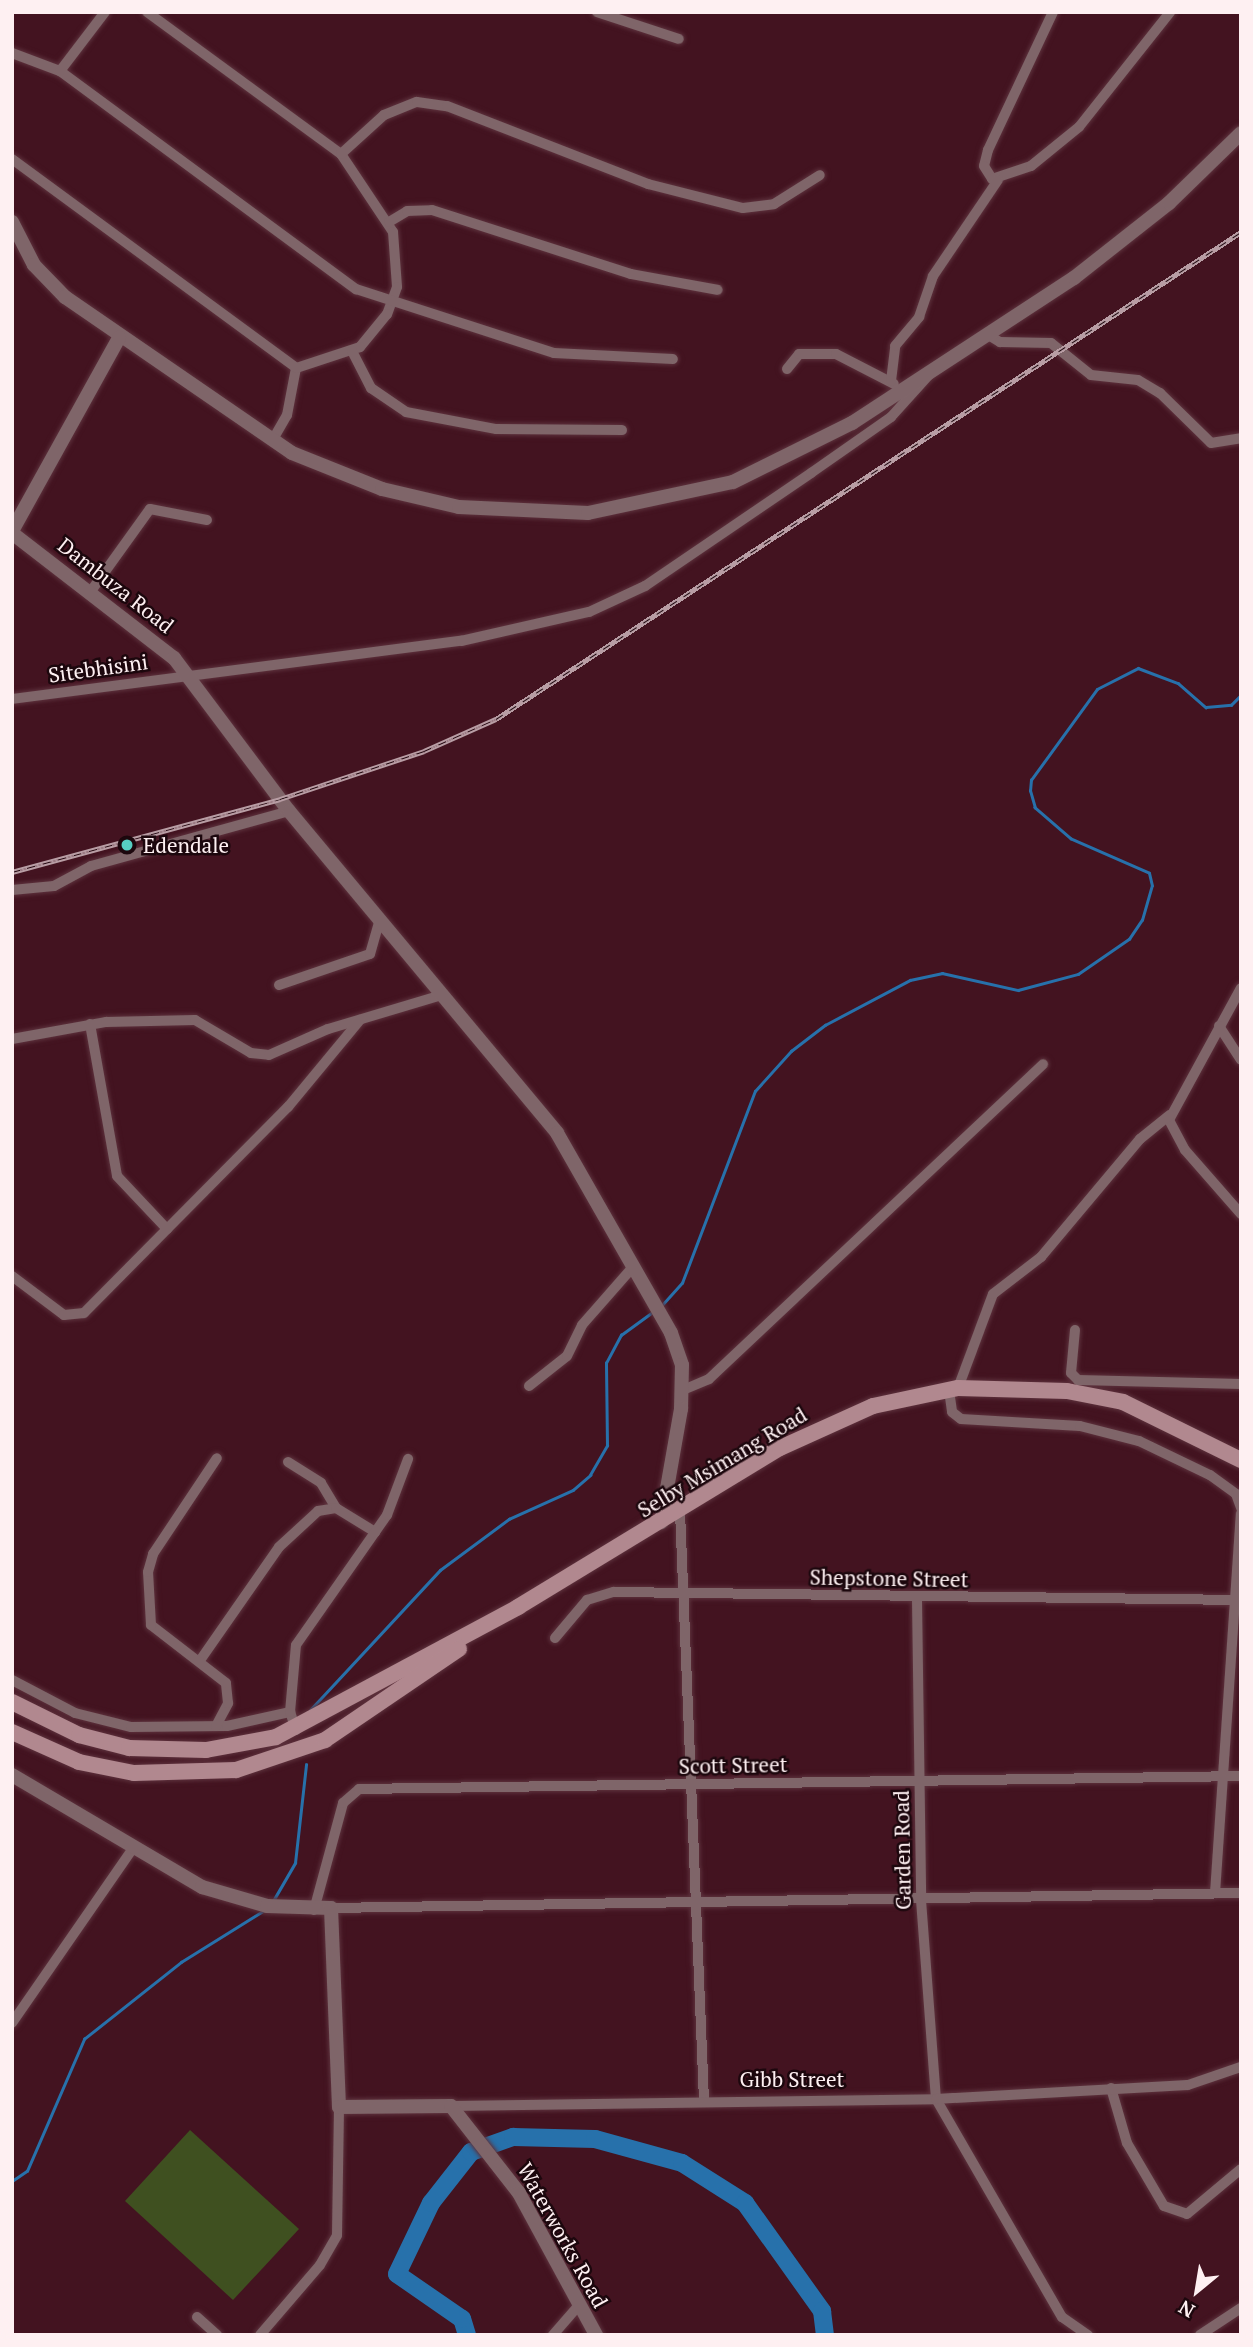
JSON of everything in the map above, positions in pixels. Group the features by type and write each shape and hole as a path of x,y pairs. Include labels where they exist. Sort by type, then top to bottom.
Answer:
{"main road":[{"name":"Selby Msimang Road","path":"12,1702 79,1735 129,1748 216,1749 296,1730 518,1607 831,1423 953,1389 1067,1391 1124,1402 1241,1459"},
{"name":"Selby Msimang Road","path":"12,1732 79,1762 134,1773 236,1770 325,1740 518,1607"}],"street":[{"path":"60,71 104,12"},
{"path":"147,12 341,154 388,222 398,258 394,302 352,351 296,368"},
{"path":"597,12 679,38"},
{"path":"1044,12 1047,25"},
{"path":"998,180 985,172 986,156 1053,12"},
{"path":"895,386 895,346 919,317 933,276 998,180 1031,166 1079,127 1170,12"},
{"path":"12,53 60,71 334,275 394,302 554,353 673,359"},
{"path":"341,154 384,116 417,102 447,106 648,184 743,208 774,204 820,176"},
{"path":"12,222 51,284 119,338 272,441 340,474 426,500 494,513 588,513 660,502 753,474 895,386 932,371 989,336 1169,203 1241,134"},
{"path":"12,159 296,368"},
{"path":"388,222 407,211 432,210 640,277 719,290"},
{"path":"989,336 1000,342 1051,343 1091,375 1138,380 1160,393 1211,443 1241,438"},
{"path":"12,532 119,338"},
{"path":"352,351 371,388 405,412 496,429 622,430"},
{"path":"787,369 799,354 825,353 895,386"},
{"path":"272,441 289,411 296,368"},
{"name":"Sitebhisini","path":"12,699 461,641 589,612 645,586 891,417 932,371"},
{"path":"91,591 150,509 206,520"},
{"name":"Dambuza Road","path":"12,532 91,591 189,675 289,811 379,923 557,1133 671,1334 684,1390"},
{"path":"12,890 54,886 92,866 289,811"},
{"path":"279,985 370,954 379,923"},
{"path":"1241,988 1170,1115 1140,1139 1041,1257 993,1294 953,1389 952,1412 961,1419 1080,1426 1139,1441 1216,1479 1236,1494 1241,1508"},
{"path":"12,1039 90,1024 195,1020 261,1056 360,1020 442,995"},
{"path":"12,1276 76,1317 167,1229 323,1070 360,1020"},
{"path":"90,1024 117,1176 167,1229"},
{"path":"1219,1026 1241,1060"},
{"path":"661,1522 684,1390 709,1379 1043,1064"},
{"path":"1170,1115 1180,1143 1241,1214"},
{"path":"529,1386 567,1356 582,1325 636,1273"},
{"path":"1075,1330 1073,1377 1127,1383 1241,1384"},
{"path":"1124,1402 1127,1383"},
{"path":"216,1726 228,1689 201,1659 151,1625 148,1572 217,1458"},
{"path":"296,1730 290,1712 296,1645 396,1498 408,1458"},
{"path":"289,1462 321,1483 336,1508 375,1532"},
{"path":"201,1659 293,1531 318,1511 336,1508"},
{"path":"680,1511 694,1785 704,2101"},
{"path":"1215,1893 1241,1514"},
{"name":"Shepstone Street","path":"555,1638 582,1606 603,1593 917,1599 1236,1600"},
{"name":"Garden Road","path":"917,1599 921,1900 936,2099"},
{"path":"12,1680 75,1713 118,1725 216,1726 290,1712"},
{"path":"12,1775 132,1850 246,1902 284,1909 696,1899 921,1900 1241,1893"},
{"name":"Scott Street","path":"314,1910 335,1826 353,1791 1241,1776"},
{"path":"12,2023 132,1850"},
{"path":"260,2335 320,2265 337,2235 340,2107 331,1908"},
{"name":"Gibb Street","path":"340,2107 936,2099 1202,2083 1241,2067"},
{"path":"1111,2088 1127,2143 1164,2206 1187,2214 1241,2169"},
{"path":"936,2099 1062,2317 1088,2335"},
{"name":"Waterworks Road","path":"451,2106 494,2156 596,2335"},
{"path":"553,2335 579,2305"},
{"path":"1200,2335 1241,2308"},
{"path":"197,2317 217,2335"}],"green space":[{"path":"190,2130 299,2229 233,2300 125,2201"}],"waterway":[{"path":"662,1305 682,1283 755,1091 791,1051 825,1025 910,980 942,973 1018,990 1078,974 1129,939 1142,920 1152,886 1149,873 1071,839 1035,808 1030,791 1031,780 1097,689 1138,668 1178,683 1206,707 1231,705 1241,695"},
{"path":"310,1710 440,1570 509,1519 573,1490 590,1475 607,1446 606,1363 621,1335 654,1311"},
{"path":"273,1901 295,1863 306,1765"},
{"path":"12,2181 27,2171 84,2039 181,1962 263,1911"},
{"path":"467,2335 462,2319 397,2274 431,2203 471,2152 513,2137 595,2139 682,2163 745,2203 822,2311 825,2335"}],"railway":[{"path":"12,872 280,799 424,751 496,719 1241,232"}],"place":[{"name":"Edendale","path":"127,845"}]}
